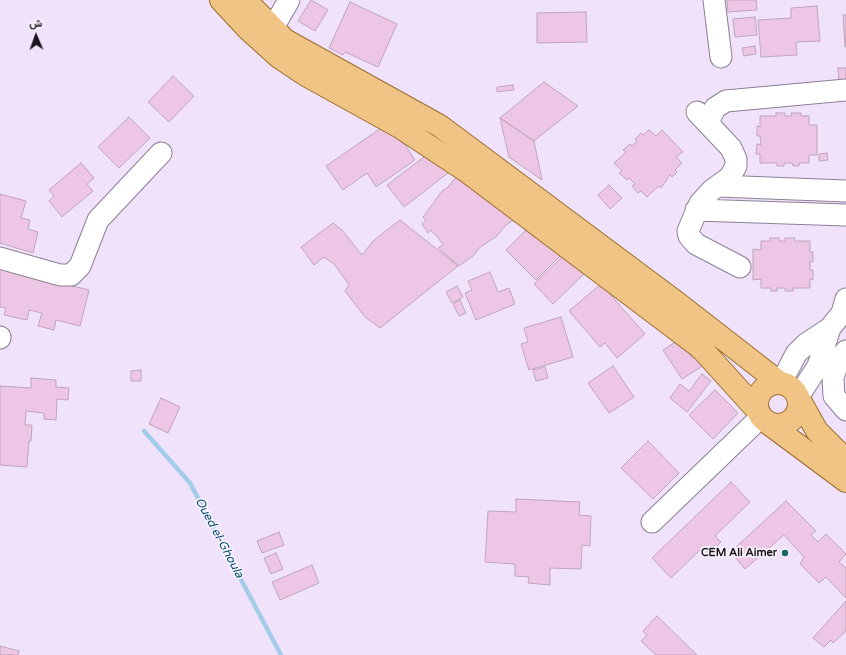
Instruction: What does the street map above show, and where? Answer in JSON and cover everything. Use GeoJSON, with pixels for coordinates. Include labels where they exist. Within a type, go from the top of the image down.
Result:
{"type":"FeatureCollection","features":[{"type":"Feature","properties":{"kind":"main road"},"geometry":{"type":"LineString","coordinates":[[221,0],[248,29],[279,57],[306,76],[400,127],[465,170],[701,348],[762,417],[846,481]]}},
{"type":"Feature","properties":{"kind":"main road"},"geometry":{"type":"LineString","coordinates":[[245,0],[291,44],[440,126],[670,298],[780,383],[791,388],[798,397],[817,431],[846,460]]}},
{"type":"Feature","properties":{"kind":"main road"},"geometry":{"type":"LineString","coordinates":[[780,383],[766,386],[761,391],[756,404],[762,417],[783,425],[795,418],[800,404],[798,397]]}},
{"type":"Feature","properties":{"kind":"street"},"geometry":{"type":"LineString","coordinates":[[273,28],[289,0]]}},
{"type":"Feature","properties":{"kind":"street"},"geometry":{"type":"LineString","coordinates":[[714,0],[721,57]]}},
{"type":"Feature","properties":{"kind":"street"},"geometry":{"type":"LineString","coordinates":[[740,267],[692,241],[688,231],[696,210],[705,196],[730,178],[736,166],[736,159],[731,148],[703,118],[726,101],[846,90]]}},
{"type":"Feature","properties":{"kind":"street"},"geometry":{"type":"LineString","coordinates":[[0,258],[60,275],[71,275],[80,266],[98,220],[105,210],[161,153]]}},
{"type":"Feature","properties":{"kind":"street"},"geometry":{"type":"LineString","coordinates":[[718,186],[846,191]]}},
{"type":"Feature","properties":{"kind":"street"},"geometry":{"type":"LineString","coordinates":[[696,210],[846,214]]}},
{"type":"Feature","properties":{"kind":"street"},"geometry":{"type":"LineString","coordinates":[[780,383],[796,354],[806,344],[830,328],[842,313],[846,300]]}},
{"type":"Feature","properties":{"kind":"street"},"geometry":{"type":"LineString","coordinates":[[798,397],[818,366],[830,328]]}},
{"type":"Feature","properties":{"kind":"street"},"geometry":{"type":"LineString","coordinates":[[846,351],[839,359],[833,378],[834,396],[846,410]]}},
{"type":"Feature","properties":{"kind":"street"},"geometry":{"type":"LineString","coordinates":[[652,522],[762,417]]}},
{"type":"Feature","properties":{"kind":"building"},"geometry":{"type":"Polygon","coordinates":[[[311,0],[328,10],[315,31],[298,21],[311,0]]]}},
{"type":"Feature","properties":{"kind":"building"},"geometry":{"type":"Polygon","coordinates":[[[727,0],[756,0],[757,10],[728,12],[727,0]]]}},
{"type":"Feature","properties":{"kind":"building"},"geometry":{"type":"Polygon","coordinates":[[[350,2],[397,24],[378,67],[345,52],[343,55],[329,48],[350,2]]]}},
{"type":"Feature","properties":{"kind":"building"},"geometry":{"type":"Polygon","coordinates":[[[817,6],[820,41],[796,42],[797,55],[761,57],[758,20],[791,18],[791,8],[817,6]]]}},
{"type":"Feature","properties":{"kind":"building"},"geometry":{"type":"Polygon","coordinates":[[[586,12],[587,42],[537,43],[537,13],[586,12]]]}},
{"type":"Feature","properties":{"kind":"building"},"geometry":{"type":"Polygon","coordinates":[[[843,15],[846,15],[846,47],[845,47],[843,15]]]}},
{"type":"Feature","properties":{"kind":"building"},"geometry":{"type":"Polygon","coordinates":[[[755,17],[757,35],[735,37],[733,19],[755,17]]]}},
{"type":"Feature","properties":{"kind":"building"},"geometry":{"type":"Polygon","coordinates":[[[755,46],[756,54],[744,56],[742,48],[755,46]]]}},
{"type":"Feature","properties":{"kind":"building"},"geometry":{"type":"Polygon","coordinates":[[[838,68],[846,68],[846,82],[839,82],[838,68]]]}},
{"type":"Feature","properties":{"kind":"building"},"geometry":{"type":"Polygon","coordinates":[[[173,76],[194,96],[169,122],[148,102],[173,76]]]}},
{"type":"Feature","properties":{"kind":"building"},"geometry":{"type":"Polygon","coordinates":[[[544,82],[578,106],[534,141],[500,118],[544,82]]]}},
{"type":"Feature","properties":{"kind":"building"},"geometry":{"type":"Polygon","coordinates":[[[513,85],[514,90],[497,92],[497,87],[513,85]]]}},
{"type":"Feature","properties":{"kind":"building"},"geometry":{"type":"Polygon","coordinates":[[[776,113],[785,113],[785,116],[792,116],[791,113],[801,113],[801,116],[809,116],[809,125],[817,125],[817,155],[809,155],[809,163],[799,163],[799,166],[793,166],[792,163],[784,163],[784,166],[777,166],[777,163],[760,163],[760,154],[756,154],[757,144],[761,145],[760,136],[757,136],[757,126],[760,127],[760,116],[776,116],[776,113]]]}},
{"type":"Feature","properties":{"kind":"building"},"geometry":{"type":"Polygon","coordinates":[[[129,117],[150,138],[119,168],[98,147],[129,117]]]}},
{"type":"Feature","properties":{"kind":"building"},"geometry":{"type":"Polygon","coordinates":[[[500,118],[534,141],[542,180],[509,157],[500,118]]]}},
{"type":"Feature","properties":{"kind":"building"},"geometry":{"type":"Polygon","coordinates":[[[390,122],[415,160],[376,187],[367,173],[343,190],[326,166],[390,122]]]}},
{"type":"Feature","properties":{"kind":"building"},"geometry":{"type":"Polygon","coordinates":[[[649,130],[656,136],[662,130],[683,152],[676,157],[682,163],[675,170],[677,172],[672,177],[670,175],[661,188],[659,186],[647,197],[641,191],[638,193],[632,186],[635,184],[629,178],[627,180],[619,173],[622,171],[614,163],[626,152],[623,150],[630,144],[632,146],[637,142],[635,139],[641,133],[643,135],[649,130]]]}},
{"type":"Feature","properties":{"kind":"building"},"geometry":{"type":"Polygon","coordinates":[[[432,151],[448,173],[404,207],[387,185],[432,151]]]}},
{"type":"Feature","properties":{"kind":"building"},"geometry":{"type":"Polygon","coordinates":[[[827,153],[828,160],[819,161],[819,154],[827,153]]]}},
{"type":"Feature","properties":{"kind":"building"},"geometry":{"type":"Polygon","coordinates":[[[81,163],[94,178],[87,184],[93,191],[62,217],[49,201],[54,196],[49,190],[81,163]]]}},
{"type":"Feature","properties":{"kind":"building"},"geometry":{"type":"Polygon","coordinates":[[[457,176],[515,219],[506,225],[497,236],[479,248],[473,256],[459,266],[438,248],[443,245],[437,236],[430,230],[428,233],[422,224],[426,221],[423,217],[442,191],[448,187],[457,176]]]}},
{"type":"Feature","properties":{"kind":"building"},"geometry":{"type":"Polygon","coordinates":[[[609,185],[622,198],[610,209],[598,195],[609,185]]]}},
{"type":"Feature","properties":{"kind":"building"},"geometry":{"type":"Polygon","coordinates":[[[0,194],[26,201],[21,218],[30,220],[28,229],[38,232],[33,253],[0,243],[0,194]]]}},
{"type":"Feature","properties":{"kind":"building"},"geometry":{"type":"Polygon","coordinates":[[[400,220],[458,266],[380,328],[365,317],[345,291],[349,285],[334,264],[324,257],[314,265],[301,247],[333,223],[342,230],[362,255],[373,241],[400,220]]]}},
{"type":"Feature","properties":{"kind":"building"},"geometry":{"type":"Polygon","coordinates":[[[531,225],[561,255],[536,280],[506,250],[531,225]]]}},
{"type":"Feature","properties":{"kind":"building"},"geometry":{"type":"Polygon","coordinates":[[[770,238],[779,238],[779,241],[785,241],[785,238],[795,238],[794,241],[810,241],[810,252],[813,252],[813,262],[810,261],[810,270],[813,270],[813,280],[810,279],[810,288],[793,288],[793,291],[785,291],[785,288],[777,288],[777,291],[771,291],[771,288],[761,288],[761,279],[753,280],[753,249],[761,250],[761,241],[770,241],[770,238]]]}},
{"type":"Feature","properties":{"kind":"building"},"geometry":{"type":"Polygon","coordinates":[[[565,254],[584,274],[553,304],[534,284],[565,254]]]}},
{"type":"Feature","properties":{"kind":"building"},"geometry":{"type":"Polygon","coordinates":[[[0,262],[43,279],[89,290],[80,326],[56,320],[54,330],[38,326],[42,313],[29,310],[27,320],[4,315],[6,308],[0,307],[0,262]]]}},
{"type":"Feature","properties":{"kind":"building"},"geometry":{"type":"Polygon","coordinates":[[[490,272],[498,292],[509,288],[515,304],[476,320],[465,293],[472,290],[468,281],[490,272]]]}},
{"type":"Feature","properties":{"kind":"building"},"geometry":{"type":"Polygon","coordinates":[[[601,284],[645,334],[617,358],[605,343],[600,347],[569,311],[601,284]]]}},
{"type":"Feature","properties":{"kind":"building"},"geometry":{"type":"Polygon","coordinates":[[[457,286],[463,297],[452,303],[446,292],[457,286]]]}},
{"type":"Feature","properties":{"kind":"building"},"geometry":{"type":"Polygon","coordinates":[[[460,300],[466,313],[459,316],[453,304],[460,300]]]}},
{"type":"Feature","properties":{"kind":"building"},"geometry":{"type":"Polygon","coordinates":[[[561,317],[573,357],[529,370],[521,344],[528,342],[524,328],[561,317]]]}},
{"type":"Feature","properties":{"kind":"building"},"geometry":{"type":"Polygon","coordinates":[[[680,339],[692,358],[698,355],[704,365],[682,379],[663,350],[680,339]]]}},
{"type":"Feature","properties":{"kind":"building"},"geometry":{"type":"Polygon","coordinates":[[[613,366],[634,397],[609,413],[588,383],[613,366]]]}},
{"type":"Feature","properties":{"kind":"building"},"geometry":{"type":"Polygon","coordinates":[[[545,367],[548,378],[536,381],[533,370],[545,367]]]}},
{"type":"Feature","properties":{"kind":"building"},"geometry":{"type":"Polygon","coordinates":[[[141,370],[141,381],[131,381],[131,371],[141,370]]]}},
{"type":"Feature","properties":{"kind":"building"},"geometry":{"type":"Polygon","coordinates":[[[702,374],[711,381],[687,412],[670,398],[680,384],[689,391],[702,374]]]}},
{"type":"Feature","properties":{"kind":"building"},"geometry":{"type":"Polygon","coordinates":[[[31,378],[56,380],[56,387],[69,388],[68,400],[57,399],[56,420],[44,419],[44,413],[26,411],[25,425],[32,425],[27,467],[0,465],[0,386],[31,388],[31,378]]]}},
{"type":"Feature","properties":{"kind":"building"},"geometry":{"type":"Polygon","coordinates":[[[715,390],[738,413],[713,439],[689,415],[715,390]]]}},
{"type":"Feature","properties":{"kind":"building"},"geometry":{"type":"Polygon","coordinates":[[[161,398],[180,407],[168,433],[149,424],[161,398]]]}},
{"type":"Feature","properties":{"kind":"building"},"geometry":{"type":"Polygon","coordinates":[[[648,441],[679,473],[653,499],[621,468],[648,441]]]}},
{"type":"Feature","properties":{"kind":"building"},"geometry":{"type":"Polygon","coordinates":[[[731,482],[750,502],[715,536],[721,542],[709,554],[703,547],[671,578],[652,558],[731,482]]]}},
{"type":"Feature","properties":{"kind":"building"},"geometry":{"type":"Polygon","coordinates":[[[516,499],[580,502],[579,515],[591,516],[590,546],[582,545],[581,569],[550,568],[550,585],[528,583],[529,577],[515,576],[515,564],[485,562],[488,511],[516,512],[516,499]]]}},
{"type":"Feature","properties":{"kind":"building"},"geometry":{"type":"Polygon","coordinates":[[[786,501],[816,531],[811,535],[818,542],[826,534],[846,554],[839,562],[846,568],[846,598],[826,577],[819,583],[800,564],[804,557],[784,535],[745,569],[735,557],[739,553],[736,547],[786,501]]]}},
{"type":"Feature","properties":{"kind":"building"},"geometry":{"type":"Polygon","coordinates":[[[279,532],[284,545],[262,553],[257,541],[279,532]]]}},
{"type":"Feature","properties":{"kind":"building"},"geometry":{"type":"Polygon","coordinates":[[[276,553],[283,569],[271,574],[264,558],[276,553]]]}},
{"type":"Feature","properties":{"kind":"building"},"geometry":{"type":"Polygon","coordinates":[[[312,565],[319,583],[280,600],[272,582],[312,565]]]}},
{"type":"Feature","properties":{"kind":"building"},"geometry":{"type":"Polygon","coordinates":[[[846,601],[846,631],[833,643],[831,640],[824,647],[813,638],[846,601]]]}},
{"type":"Feature","properties":{"kind":"building"},"geometry":{"type":"Polygon","coordinates":[[[657,616],[697,655],[656,655],[641,641],[647,635],[643,631],[657,616]]]}},
{"type":"Feature","properties":{"kind":"building"},"geometry":{"type":"Polygon","coordinates":[[[0,646],[19,651],[18,655],[0,655],[0,646]]]}},
{"type":"Feature","properties":{"kind":"waterway","name":"Oued el-Ghoula"},"geometry":{"type":"LineString","coordinates":[[144,431],[190,483],[281,655]]}},
{"type":"Feature","properties":{"kind":"place","name":"CEM Ali Aimer"},"geometry":{"type":"Point","coordinates":[785,553]}}]}
